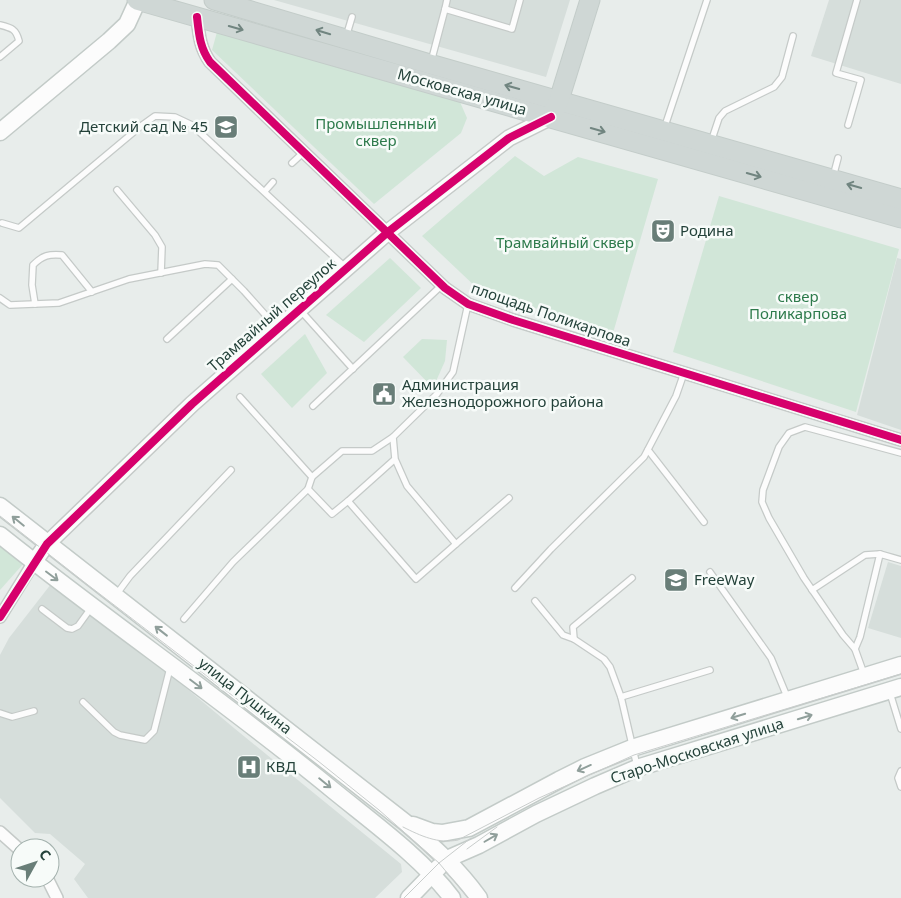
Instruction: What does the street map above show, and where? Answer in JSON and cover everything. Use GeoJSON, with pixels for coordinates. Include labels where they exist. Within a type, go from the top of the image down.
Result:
{"type":"FeatureCollection","features":[{"type":"Feature","properties":{"kind":"main road","name":"Московская улица"},"geometry":{"type":"LineString","coordinates":[[138,0],[197,17],[555,109],[664,131],[901,199]]}},
{"type":"Feature","properties":{"kind":"main road"},"geometry":{"type":"LineString","coordinates":[[0,132],[127,24],[138,0]]}},
{"type":"Feature","properties":{"kind":"main road","name":"Московская улица"},"geometry":{"type":"LineString","coordinates":[[214,0],[430,64],[555,109],[901,218]]}},
{"type":"Feature","properties":{"kind":"main road"},"geometry":{"type":"LineString","coordinates":[[555,109],[590,0]]}},
{"type":"Feature","properties":{"kind":"main road","name":"улица Пушкина"},"geometry":{"type":"LineString","coordinates":[[0,506],[406,823],[447,859],[479,898]]}},
{"type":"Feature","properties":{"kind":"main road","name":"улица Пушкина"},"geometry":{"type":"LineString","coordinates":[[0,535],[303,765],[392,838],[432,874],[452,898]]}},
{"type":"Feature","properties":{"kind":"main road"},"geometry":{"type":"LineString","coordinates":[[406,823],[432,832],[442,833],[469,828],[559,780],[632,748],[901,665]]}},
{"type":"Feature","properties":{"kind":"main road","name":"Старо-Московская улица"},"geometry":{"type":"LineString","coordinates":[[447,859],[479,846],[536,814],[637,768],[895,689]]}},
{"type":"Feature","properties":{"kind":"main road"},"geometry":{"type":"LineString","coordinates":[[409,898],[447,859],[469,828]]}},
{"type":"Feature","properties":{"kind":"street","name":"площадь Поликарпова"},"geometry":{"type":"LineString","coordinates":[[197,17],[199,41],[203,52],[210,62],[442,285],[468,304],[901,440]]}},
{"type":"Feature","properties":{"kind":"street","name":"Трамвайный переулок"},"geometry":{"type":"LineString","coordinates":[[34,562],[47,544],[192,404],[346,268],[388,232],[509,138],[555,109]]}},
{"type":"Feature","properties":{"kind":"street"},"geometry":{"type":"LineString","coordinates":[[0,617],[34,562]]}},
{"type":"Feature","properties":{"kind":"street"},"geometry":{"type":"LineString","coordinates":[[0,832],[10,841]]}},
{"type":"Feature","properties":{"kind":"lane"},"geometry":{"type":"LineString","coordinates":[[430,64],[437,44],[447,0]]}},
{"type":"Feature","properties":{"kind":"lane"},"geometry":{"type":"LineString","coordinates":[[445,9],[512,29],[520,0]]}},
{"type":"Feature","properties":{"kind":"lane"},"geometry":{"type":"LineString","coordinates":[[664,131],[707,0]]}},
{"type":"Feature","properties":{"kind":"lane"},"geometry":{"type":"LineString","coordinates":[[848,125],[861,80],[836,73],[857,0]]}},
{"type":"Feature","properties":{"kind":"lane"},"geometry":{"type":"LineString","coordinates":[[346,39],[352,18]]}},
{"type":"Feature","properties":{"kind":"lane"},"geometry":{"type":"LineString","coordinates":[[0,25],[11,28],[17,33],[19,41],[0,57]]}},
{"type":"Feature","properties":{"kind":"lane"},"geometry":{"type":"LineString","coordinates":[[710,144],[719,118],[725,112],[774,87],[782,77],[793,36]]}},
{"type":"Feature","properties":{"kind":"lane"},"geometry":{"type":"LineString","coordinates":[[1,223],[19,228],[155,116],[175,117],[192,125],[346,268]]}},
{"type":"Feature","properties":{"kind":"lane"},"geometry":{"type":"LineString","coordinates":[[292,163],[304,152]]}},
{"type":"Feature","properties":{"kind":"lane"},"geometry":{"type":"LineString","coordinates":[[832,180],[838,158]]}},
{"type":"Feature","properties":{"kind":"lane"},"geometry":{"type":"LineString","coordinates":[[265,191],[273,182]]}},
{"type":"Feature","properties":{"kind":"lane"},"geometry":{"type":"LineString","coordinates":[[117,190],[156,236],[162,248],[161,272]]}},
{"type":"Feature","properties":{"kind":"lane"},"geometry":{"type":"LineString","coordinates":[[34,304],[32,285],[33,264],[41,257],[49,254],[62,255],[92,292]]}},
{"type":"Feature","properties":{"kind":"lane"},"geometry":{"type":"LineString","coordinates":[[0,298],[10,305],[60,303],[128,279],[205,264],[218,265],[277,328]]}},
{"type":"Feature","properties":{"kind":"lane"},"geometry":{"type":"LineString","coordinates":[[167,339],[232,279]]}},
{"type":"Feature","properties":{"kind":"lane"},"geometry":{"type":"LineString","coordinates":[[313,406],[442,285]]}},
{"type":"Feature","properties":{"kind":"lane"},"geometry":{"type":"LineString","coordinates":[[184,619],[233,562],[308,489],[312,477],[342,451],[372,451],[393,437],[437,394],[454,372],[468,304]]}},
{"type":"Feature","properties":{"kind":"lane"},"geometry":{"type":"LineString","coordinates":[[300,310],[353,369]]}},
{"type":"Feature","properties":{"kind":"lane"},"geometry":{"type":"LineString","coordinates":[[515,588],[551,549],[644,458],[676,396],[684,373]]}},
{"type":"Feature","properties":{"kind":"lane"},"geometry":{"type":"LineString","coordinates":[[240,397],[312,477]]}},
{"type":"Feature","properties":{"kind":"lane"},"geometry":{"type":"LineString","coordinates":[[865,676],[855,649],[843,636],[812,590],[769,518],[762,502],[763,490],[779,447],[789,433],[805,427],[901,453]]}},
{"type":"Feature","properties":{"kind":"lane"},"geometry":{"type":"LineString","coordinates":[[393,437],[395,460],[407,486],[456,544]]}},
{"type":"Feature","properties":{"kind":"lane"},"geometry":{"type":"LineString","coordinates":[[648,450],[704,522]]}},
{"type":"Feature","properties":{"kind":"lane"},"geometry":{"type":"LineString","coordinates":[[308,489],[332,514],[395,460]]}},
{"type":"Feature","properties":{"kind":"lane"},"geometry":{"type":"LineString","coordinates":[[115,596],[130,576],[231,470]]}},
{"type":"Feature","properties":{"kind":"lane"},"geometry":{"type":"LineString","coordinates":[[348,501],[416,579],[509,498]]}},
{"type":"Feature","properties":{"kind":"lane"},"geometry":{"type":"LineString","coordinates":[[812,590],[865,555],[880,554],[901,560]]}},
{"type":"Feature","properties":{"kind":"lane"},"geometry":{"type":"LineString","coordinates":[[855,649],[860,637],[880,554]]}},
{"type":"Feature","properties":{"kind":"lane"},"geometry":{"type":"LineString","coordinates":[[710,572],[770,658],[788,700]]}},
{"type":"Feature","properties":{"kind":"lane"},"geometry":{"type":"LineString","coordinates":[[574,639],[573,627],[632,578]]}},
{"type":"Feature","properties":{"kind":"lane"},"geometry":{"type":"LineString","coordinates":[[535,601],[563,635],[574,639],[604,659],[610,667],[621,697],[637,768]]}},
{"type":"Feature","properties":{"kind":"lane"},"geometry":{"type":"LineString","coordinates":[[42,609],[67,628],[72,629],[78,626],[92,606]]}},
{"type":"Feature","properties":{"kind":"lane"},"geometry":{"type":"LineString","coordinates":[[83,702],[116,734],[145,740],[154,731],[171,666]]}},
{"type":"Feature","properties":{"kind":"lane"},"geometry":{"type":"LineString","coordinates":[[621,697],[710,670]]}},
{"type":"Feature","properties":{"kind":"lane"},"geometry":{"type":"LineString","coordinates":[[895,689],[901,729]]}},
{"type":"Feature","properties":{"kind":"lane"},"geometry":{"type":"LineString","coordinates":[[0,713],[12,717],[34,711]]}},
{"type":"Feature","properties":{"kind":"lane"},"geometry":{"type":"LineString","coordinates":[[901,770],[898,778],[901,787]]}},
{"type":"Feature","properties":{"kind":"shaded area"},"geometry":{"type":"Polygon","coordinates":[[[274,0],[570,0],[546,77],[274,0]]]}},
{"type":"Feature","properties":{"kind":"shaded area"},"geometry":{"type":"Polygon","coordinates":[[[829,0],[901,0],[901,84],[811,56],[829,0]]]}},
{"type":"Feature","properties":{"kind":"shaded area"},"geometry":{"type":"Polygon","coordinates":[[[897,258],[901,259],[901,430],[857,415],[897,258]]]}},
{"type":"Feature","properties":{"kind":"shaded area"},"geometry":{"type":"Polygon","coordinates":[[[888,562],[901,566],[901,638],[868,628],[888,562]]]}},
{"type":"Feature","properties":{"kind":"shaded area"},"geometry":{"type":"Polygon","coordinates":[[[51,584],[173,677],[401,864],[402,872],[375,898],[88,898],[74,879],[85,864],[60,843],[60,838],[55,838],[50,834],[35,833],[0,798],[0,655],[9,638],[51,584]]]}},
{"type":"Feature","properties":{"kind":"green space","name":"Промышленный сквер"},"geometry":{"type":"Polygon","coordinates":[[[217,32],[460,102],[467,118],[461,133],[374,204],[212,50],[217,32]]]}},
{"type":"Feature","properties":{"kind":"green space","name":"Трамвайный сквер"},"geometry":{"type":"Polygon","coordinates":[[[515,156],[544,176],[578,157],[658,179],[613,333],[479,290],[422,236],[515,156]]]}},
{"type":"Feature","properties":{"kind":"green space","name":"сквер Поликарпова"},"geometry":{"type":"Polygon","coordinates":[[[719,196],[899,249],[856,412],[673,352],[719,196]]]}},
{"type":"Feature","properties":{"kind":"green space"},"geometry":{"type":"Polygon","coordinates":[[[390,258],[421,288],[364,342],[326,315],[390,258]]]}},
{"type":"Feature","properties":{"kind":"green space"},"geometry":{"type":"Polygon","coordinates":[[[305,334],[327,373],[292,408],[261,374],[305,334]]]}},
{"type":"Feature","properties":{"kind":"green space"},"geometry":{"type":"Polygon","coordinates":[[[422,339],[447,340],[445,361],[433,388],[403,357],[422,339]]]}},
{"type":"Feature","properties":{"kind":"green space"},"geometry":{"type":"Polygon","coordinates":[[[0,544],[24,563],[0,590],[0,544]]]}},
{"type":"Feature","properties":{"kind":"tram line"},"geometry":{"type":"LineString","coordinates":[[0,516],[379,810],[439,863],[468,898]]}},
{"type":"Feature","properties":{"kind":"tram line"},"geometry":{"type":"LineString","coordinates":[[403,827],[437,840],[458,840],[539,798],[634,755],[901,674]]}},
{"type":"Feature","properties":{"kind":"tram line"},"geometry":{"type":"LineString","coordinates":[[467,849],[497,827]]}},
{"type":"Feature","properties":{"kind":"tram line"},"geometry":{"type":"LineString","coordinates":[[404,898],[439,863],[471,838]]}},
{"type":"Feature","properties":{"kind":"cycle path"},"geometry":{"type":"LineString","coordinates":[[197,17],[202,46],[210,62],[445,288],[468,304],[513,320],[901,440]]}},
{"type":"Feature","properties":{"kind":"cycle path"},"geometry":{"type":"LineString","coordinates":[[0,617],[47,544],[192,404],[388,232],[509,138],[551,117]]}},
{"type":"Feature","properties":{"kind":"place","name":"Детский сад № 45"},"geometry":{"type":"Point","coordinates":[226,127]}},
{"type":"Feature","properties":{"kind":"place","name":"Родина"},"geometry":{"type":"Point","coordinates":[663,231]}},
{"type":"Feature","properties":{"kind":"place","name":"Администрация Железнодорожного района"},"geometry":{"type":"Point","coordinates":[384,394]}},
{"type":"Feature","properties":{"kind":"place","name":"FreeWay"},"geometry":{"type":"Point","coordinates":[676,580]}},
{"type":"Feature","properties":{"kind":"place","name":"КВД"},"geometry":{"type":"Point","coordinates":[249,767]}}]}
